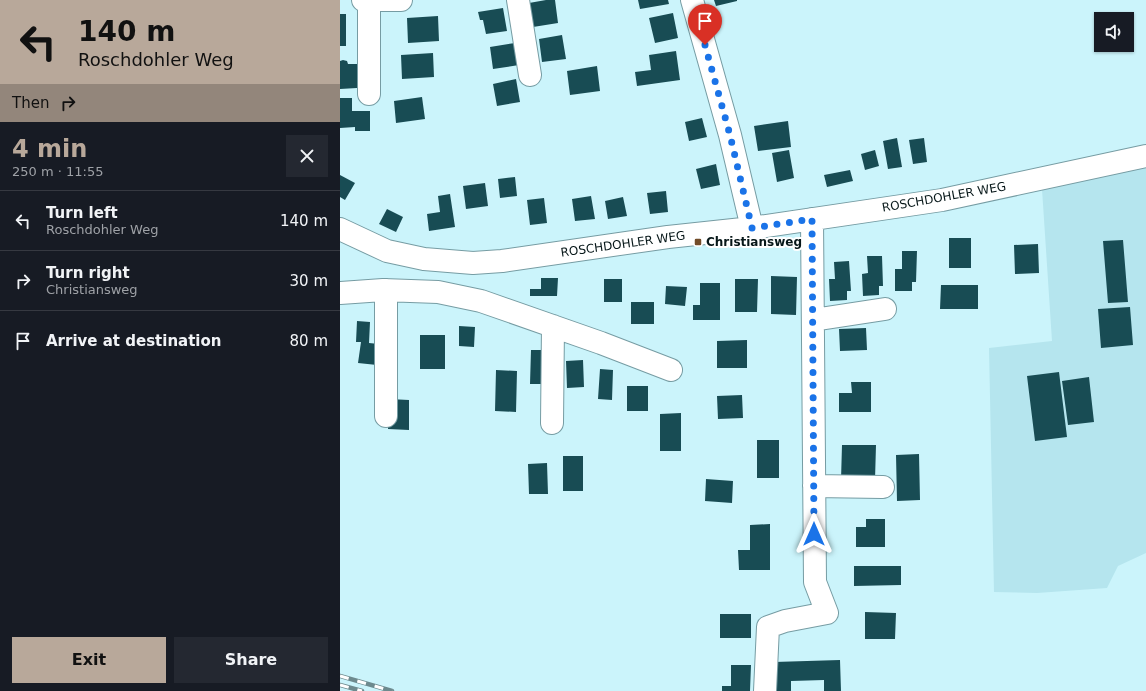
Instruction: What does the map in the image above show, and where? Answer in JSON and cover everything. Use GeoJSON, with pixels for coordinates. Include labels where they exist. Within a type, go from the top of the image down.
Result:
{"type":"FeatureCollection","features":[{"type":"Feature","properties":{"kind":"street"},"geometry":{"type":"LineString","coordinates":[[369,94],[366,0],[401,0]]}},
{"type":"Feature","properties":{"kind":"street"},"geometry":{"type":"LineString","coordinates":[[518,0],[530,75]]}},
{"type":"Feature","properties":{"kind":"street"},"geometry":{"type":"LineString","coordinates":[[692,0],[730,135],[752,228]]}},
{"type":"Feature","properties":{"kind":"street","name":"ROSCHDOHLER WEG"},"geometry":{"type":"LineString","coordinates":[[340,230],[387,251],[424,259],[473,263],[502,261],[668,237],[752,228],[942,200],[1146,156]]}},
{"type":"Feature","properties":{"kind":"street"},"geometry":{"type":"LineString","coordinates":[[765,691],[768,627],[785,621],[827,613],[815,582],[812,219]]}},
{"type":"Feature","properties":{"kind":"street"},"geometry":{"type":"LineString","coordinates":[[340,293],[386,290],[438,292],[481,301],[601,343],[671,370]]}},
{"type":"Feature","properties":{"kind":"street"},"geometry":{"type":"LineString","coordinates":[[386,290],[386,416]]}},
{"type":"Feature","properties":{"kind":"street"},"geometry":{"type":"LineString","coordinates":[[812,320],[885,309]]}},
{"type":"Feature","properties":{"kind":"street"},"geometry":{"type":"LineString","coordinates":[[552,423],[553,326]]}},
{"type":"Feature","properties":{"kind":"street"},"geometry":{"type":"LineString","coordinates":[[814,486],[883,487]]}},
{"type":"Feature","properties":{"kind":"shaded area"},"geometry":{"type":"Polygon","coordinates":[[[1146,167],[1146,553],[1118,566],[1107,588],[1037,593],[994,592],[989,348],[1052,341],[1042,189],[1146,167]]]}},
{"type":"Feature","properties":{"kind":"building"},"geometry":{"type":"Polygon","coordinates":[[[555,0],[558,23],[533,27],[529,3],[555,0]]]}},
{"type":"Feature","properties":{"kind":"building"},"geometry":{"type":"Polygon","coordinates":[[[638,0],[668,0],[669,4],[640,9],[638,0]]]}},
{"type":"Feature","properties":{"kind":"building"},"geometry":{"type":"Polygon","coordinates":[[[714,0],[737,0],[737,1],[716,6],[714,0]]]}},
{"type":"Feature","properties":{"kind":"building"},"geometry":{"type":"Polygon","coordinates":[[[503,8],[507,31],[486,34],[483,20],[480,20],[478,12],[503,8]]]}},
{"type":"Feature","properties":{"kind":"building"},"geometry":{"type":"Polygon","coordinates":[[[673,13],[678,38],[655,43],[649,18],[673,13]]]}},
{"type":"Feature","properties":{"kind":"building"},"geometry":{"type":"Polygon","coordinates":[[[340,14],[346,14],[346,46],[340,46],[340,14]]]}},
{"type":"Feature","properties":{"kind":"building"},"geometry":{"type":"Polygon","coordinates":[[[438,16],[439,41],[408,43],[407,18],[438,16]]]}},
{"type":"Feature","properties":{"kind":"building"},"geometry":{"type":"Polygon","coordinates":[[[562,35],[566,59],[542,62],[539,39],[562,35]]]}},
{"type":"Feature","properties":{"kind":"building"},"geometry":{"type":"Polygon","coordinates":[[[515,43],[519,65],[493,69],[490,47],[515,43]]]}},
{"type":"Feature","properties":{"kind":"building"},"geometry":{"type":"Polygon","coordinates":[[[676,51],[680,80],[637,86],[635,72],[651,70],[649,55],[676,51]]]}},
{"type":"Feature","properties":{"kind":"building"},"geometry":{"type":"Polygon","coordinates":[[[433,53],[434,77],[402,79],[401,55],[433,53]]]}},
{"type":"Feature","properties":{"kind":"building"},"geometry":{"type":"Polygon","coordinates":[[[340,61],[347,61],[348,64],[357,64],[357,88],[340,89],[340,61]]]}},
{"type":"Feature","properties":{"kind":"building"},"geometry":{"type":"Polygon","coordinates":[[[597,66],[600,91],[570,95],[567,71],[597,66]]]}},
{"type":"Feature","properties":{"kind":"building"},"geometry":{"type":"Polygon","coordinates":[[[516,79],[520,102],[497,106],[493,84],[516,79]]]}},
{"type":"Feature","properties":{"kind":"building"},"geometry":{"type":"Polygon","coordinates":[[[422,97],[425,119],[396,123],[394,101],[422,97]]]}},
{"type":"Feature","properties":{"kind":"building"},"geometry":{"type":"Polygon","coordinates":[[[340,98],[352,98],[352,111],[370,111],[370,131],[355,131],[355,127],[340,128],[340,98]]]}},
{"type":"Feature","properties":{"kind":"building"},"geometry":{"type":"Polygon","coordinates":[[[702,118],[707,137],[689,141],[685,122],[702,118]]]}},
{"type":"Feature","properties":{"kind":"building"},"geometry":{"type":"Polygon","coordinates":[[[788,121],[791,147],[758,151],[754,126],[788,121]]]}},
{"type":"Feature","properties":{"kind":"building"},"geometry":{"type":"Polygon","coordinates":[[[897,138],[902,167],[888,169],[883,141],[897,138]]]}},
{"type":"Feature","properties":{"kind":"building"},"geometry":{"type":"Polygon","coordinates":[[[924,138],[927,162],[913,164],[909,140],[924,138]]]}},
{"type":"Feature","properties":{"kind":"building"},"geometry":{"type":"Polygon","coordinates":[[[789,150],[794,178],[777,182],[772,153],[789,150]]]}},
{"type":"Feature","properties":{"kind":"building"},"geometry":{"type":"Polygon","coordinates":[[[875,150],[879,166],[865,170],[861,154],[875,150]]]}},
{"type":"Feature","properties":{"kind":"building"},"geometry":{"type":"Polygon","coordinates":[[[716,164],[720,185],[701,189],[696,169],[716,164]]]}},
{"type":"Feature","properties":{"kind":"building"},"geometry":{"type":"Polygon","coordinates":[[[850,170],[853,181],[827,187],[824,175],[850,170]]]}},
{"type":"Feature","properties":{"kind":"building"},"geometry":{"type":"Polygon","coordinates":[[[340,175],[355,183],[345,200],[340,197],[340,175]]]}},
{"type":"Feature","properties":{"kind":"building"},"geometry":{"type":"Polygon","coordinates":[[[515,177],[517,196],[500,198],[498,179],[515,177]]]}},
{"type":"Feature","properties":{"kind":"building"},"geometry":{"type":"Polygon","coordinates":[[[485,183],[488,206],[466,209],[463,186],[485,183]]]}},
{"type":"Feature","properties":{"kind":"building"},"geometry":{"type":"Polygon","coordinates":[[[666,191],[668,212],[650,214],[647,193],[666,191]]]}},
{"type":"Feature","properties":{"kind":"building"},"geometry":{"type":"Polygon","coordinates":[[[450,194],[455,227],[429,231],[427,214],[440,212],[438,196],[450,194]]]}},
{"type":"Feature","properties":{"kind":"building"},"geometry":{"type":"Polygon","coordinates":[[[591,196],[595,219],[575,221],[572,199],[591,196]]]}},
{"type":"Feature","properties":{"kind":"building"},"geometry":{"type":"Polygon","coordinates":[[[623,197],[627,216],[608,219],[605,201],[623,197]]]}},
{"type":"Feature","properties":{"kind":"building"},"geometry":{"type":"Polygon","coordinates":[[[544,198],[547,223],[530,225],[527,200],[544,198]]]}},
{"type":"Feature","properties":{"kind":"building"},"geometry":{"type":"Polygon","coordinates":[[[387,209],[403,217],[396,232],[379,224],[387,209]]]}},
{"type":"Feature","properties":{"kind":"building"},"geometry":{"type":"Polygon","coordinates":[[[949,238],[971,238],[971,268],[949,268],[949,238]]]}},
{"type":"Feature","properties":{"kind":"building"},"geometry":{"type":"Polygon","coordinates":[[[1123,240],[1128,302],[1108,303],[1103,241],[1123,240]]]}},
{"type":"Feature","properties":{"kind":"building"},"geometry":{"type":"Polygon","coordinates":[[[1038,244],[1039,273],[1015,274],[1014,245],[1038,244]]]}},
{"type":"Feature","properties":{"kind":"building"},"geometry":{"type":"Polygon","coordinates":[[[902,251],[917,251],[916,282],[912,282],[912,291],[895,291],[895,269],[902,269],[902,251]]]}},
{"type":"Feature","properties":{"kind":"building"},"geometry":{"type":"Polygon","coordinates":[[[867,256],[882,256],[883,286],[879,286],[879,295],[863,296],[862,274],[868,273],[867,256]]]}},
{"type":"Feature","properties":{"kind":"building"},"geometry":{"type":"Polygon","coordinates":[[[849,261],[851,291],[847,291],[847,300],[830,301],[829,279],[835,279],[834,262],[849,261]]]}},
{"type":"Feature","properties":{"kind":"building"},"geometry":{"type":"Polygon","coordinates":[[[771,276],[797,277],[796,315],[771,314],[771,276]]]}},
{"type":"Feature","properties":{"kind":"building"},"geometry":{"type":"Polygon","coordinates":[[[541,278],[558,278],[557,296],[530,296],[530,289],[541,289],[541,278]]]}},
{"type":"Feature","properties":{"kind":"building"},"geometry":{"type":"Polygon","coordinates":[[[604,279],[622,279],[622,302],[604,302],[604,279]]]}},
{"type":"Feature","properties":{"kind":"building"},"geometry":{"type":"Polygon","coordinates":[[[735,279],[758,279],[757,312],[735,312],[735,279]]]}},
{"type":"Feature","properties":{"kind":"building"},"geometry":{"type":"Polygon","coordinates":[[[700,283],[720,283],[720,320],[693,320],[693,305],[700,305],[700,283]]]}},
{"type":"Feature","properties":{"kind":"building"},"geometry":{"type":"Polygon","coordinates":[[[941,285],[978,285],[978,309],[940,309],[941,285]]]}},
{"type":"Feature","properties":{"kind":"building"},"geometry":{"type":"Polygon","coordinates":[[[666,286],[687,287],[685,306],[665,304],[666,286]]]}},
{"type":"Feature","properties":{"kind":"building"},"geometry":{"type":"Polygon","coordinates":[[[631,302],[654,302],[654,324],[631,324],[631,302]]]}},
{"type":"Feature","properties":{"kind":"building"},"geometry":{"type":"Polygon","coordinates":[[[1130,307],[1133,345],[1101,348],[1098,309],[1130,307]]]}},
{"type":"Feature","properties":{"kind":"building"},"geometry":{"type":"Polygon","coordinates":[[[357,321],[370,322],[369,343],[379,344],[377,365],[358,363],[361,342],[356,342],[357,321]]]}},
{"type":"Feature","properties":{"kind":"building"},"geometry":{"type":"Polygon","coordinates":[[[459,326],[475,327],[474,347],[459,346],[459,326]]]}},
{"type":"Feature","properties":{"kind":"building"},"geometry":{"type":"Polygon","coordinates":[[[866,328],[867,350],[840,351],[839,329],[866,328]]]}},
{"type":"Feature","properties":{"kind":"building"},"geometry":{"type":"Polygon","coordinates":[[[420,335],[445,335],[445,369],[420,369],[420,335]]]}},
{"type":"Feature","properties":{"kind":"building"},"geometry":{"type":"Polygon","coordinates":[[[747,340],[747,368],[717,368],[717,341],[747,340]]]}},
{"type":"Feature","properties":{"kind":"building"},"geometry":{"type":"Polygon","coordinates":[[[531,350],[548,350],[548,384],[530,384],[531,350]]]}},
{"type":"Feature","properties":{"kind":"building"},"geometry":{"type":"Polygon","coordinates":[[[583,360],[584,387],[567,388],[566,361],[583,360]]]}},
{"type":"Feature","properties":{"kind":"building"},"geometry":{"type":"Polygon","coordinates":[[[600,369],[613,370],[612,400],[598,399],[600,369]]]}},
{"type":"Feature","properties":{"kind":"building"},"geometry":{"type":"Polygon","coordinates":[[[496,370],[517,371],[516,412],[495,411],[496,370]]]}},
{"type":"Feature","properties":{"kind":"building"},"geometry":{"type":"Polygon","coordinates":[[[1059,372],[1067,437],[1035,441],[1027,376],[1059,372]]]}},
{"type":"Feature","properties":{"kind":"building"},"geometry":{"type":"Polygon","coordinates":[[[1089,377],[1094,422],[1068,425],[1062,381],[1089,377]]]}},
{"type":"Feature","properties":{"kind":"building"},"geometry":{"type":"Polygon","coordinates":[[[851,382],[871,382],[871,412],[839,412],[839,393],[852,393],[851,382]]]}},
{"type":"Feature","properties":{"kind":"building"},"geometry":{"type":"Polygon","coordinates":[[[627,386],[648,386],[648,411],[627,411],[627,386]]]}},
{"type":"Feature","properties":{"kind":"building"},"geometry":{"type":"Polygon","coordinates":[[[742,395],[743,418],[718,419],[717,396],[742,395]]]}},
{"type":"Feature","properties":{"kind":"building"},"geometry":{"type":"Polygon","coordinates":[[[389,399],[409,400],[409,430],[388,429],[389,399]]]}},
{"type":"Feature","properties":{"kind":"building"},"geometry":{"type":"Polygon","coordinates":[[[681,413],[681,451],[660,451],[660,414],[681,413]]]}},
{"type":"Feature","properties":{"kind":"building"},"geometry":{"type":"Polygon","coordinates":[[[757,440],[779,440],[779,478],[757,478],[757,440]]]}},
{"type":"Feature","properties":{"kind":"building"},"geometry":{"type":"Polygon","coordinates":[[[842,445],[876,445],[875,480],[841,480],[842,445]]]}},
{"type":"Feature","properties":{"kind":"building"},"geometry":{"type":"Polygon","coordinates":[[[919,454],[920,500],[897,501],[896,455],[919,454]]]}},
{"type":"Feature","properties":{"kind":"building"},"geometry":{"type":"Polygon","coordinates":[[[563,456],[583,456],[583,491],[563,491],[563,456]]]}},
{"type":"Feature","properties":{"kind":"building"},"geometry":{"type":"Polygon","coordinates":[[[547,463],[548,494],[529,494],[528,464],[547,463]]]}},
{"type":"Feature","properties":{"kind":"building"},"geometry":{"type":"Polygon","coordinates":[[[706,479],[733,481],[732,503],[705,501],[706,479]]]}},
{"type":"Feature","properties":{"kind":"building"},"geometry":{"type":"Polygon","coordinates":[[[866,519],[885,519],[885,547],[856,547],[856,527],[866,527],[866,519]]]}},
{"type":"Feature","properties":{"kind":"building"},"geometry":{"type":"Polygon","coordinates":[[[770,524],[770,570],[739,570],[738,550],[750,550],[750,525],[770,524]]]}},
{"type":"Feature","properties":{"kind":"building"},"geometry":{"type":"Polygon","coordinates":[[[854,566],[901,566],[901,585],[854,586],[854,566]]]}},
{"type":"Feature","properties":{"kind":"building"},"geometry":{"type":"Polygon","coordinates":[[[865,612],[896,613],[895,639],[865,639],[865,612]]]}},
{"type":"Feature","properties":{"kind":"building"},"geometry":{"type":"Polygon","coordinates":[[[720,614],[751,614],[751,638],[720,638],[720,614]]]}},
{"type":"Feature","properties":{"kind":"building"},"geometry":{"type":"Polygon","coordinates":[[[840,660],[841,691],[824,691],[824,680],[791,681],[791,691],[775,691],[774,662],[840,660]]]}},
{"type":"Feature","properties":{"kind":"building"},"geometry":{"type":"Polygon","coordinates":[[[731,665],[751,665],[750,691],[722,691],[722,686],[731,686],[731,665]]]}},
{"type":"Feature","properties":{"kind":"railway"},"geometry":{"type":"LineString","coordinates":[[340,676],[392,691]]}},
{"type":"Feature","properties":{"kind":"railway"},"geometry":{"type":"LineString","coordinates":[[340,685],[362,691]]}},
{"type":"Feature","properties":{"kind":"place","name":"Christiansweg"},"geometry":{"type":"Point","coordinates":[698,242]}},
{"type":"Feature","properties":{"kind":"route"},"geometry":{"type":"LineString","coordinates":[[705,45],[730,135],[752,228],[812,219],[814,534]]}}]}
